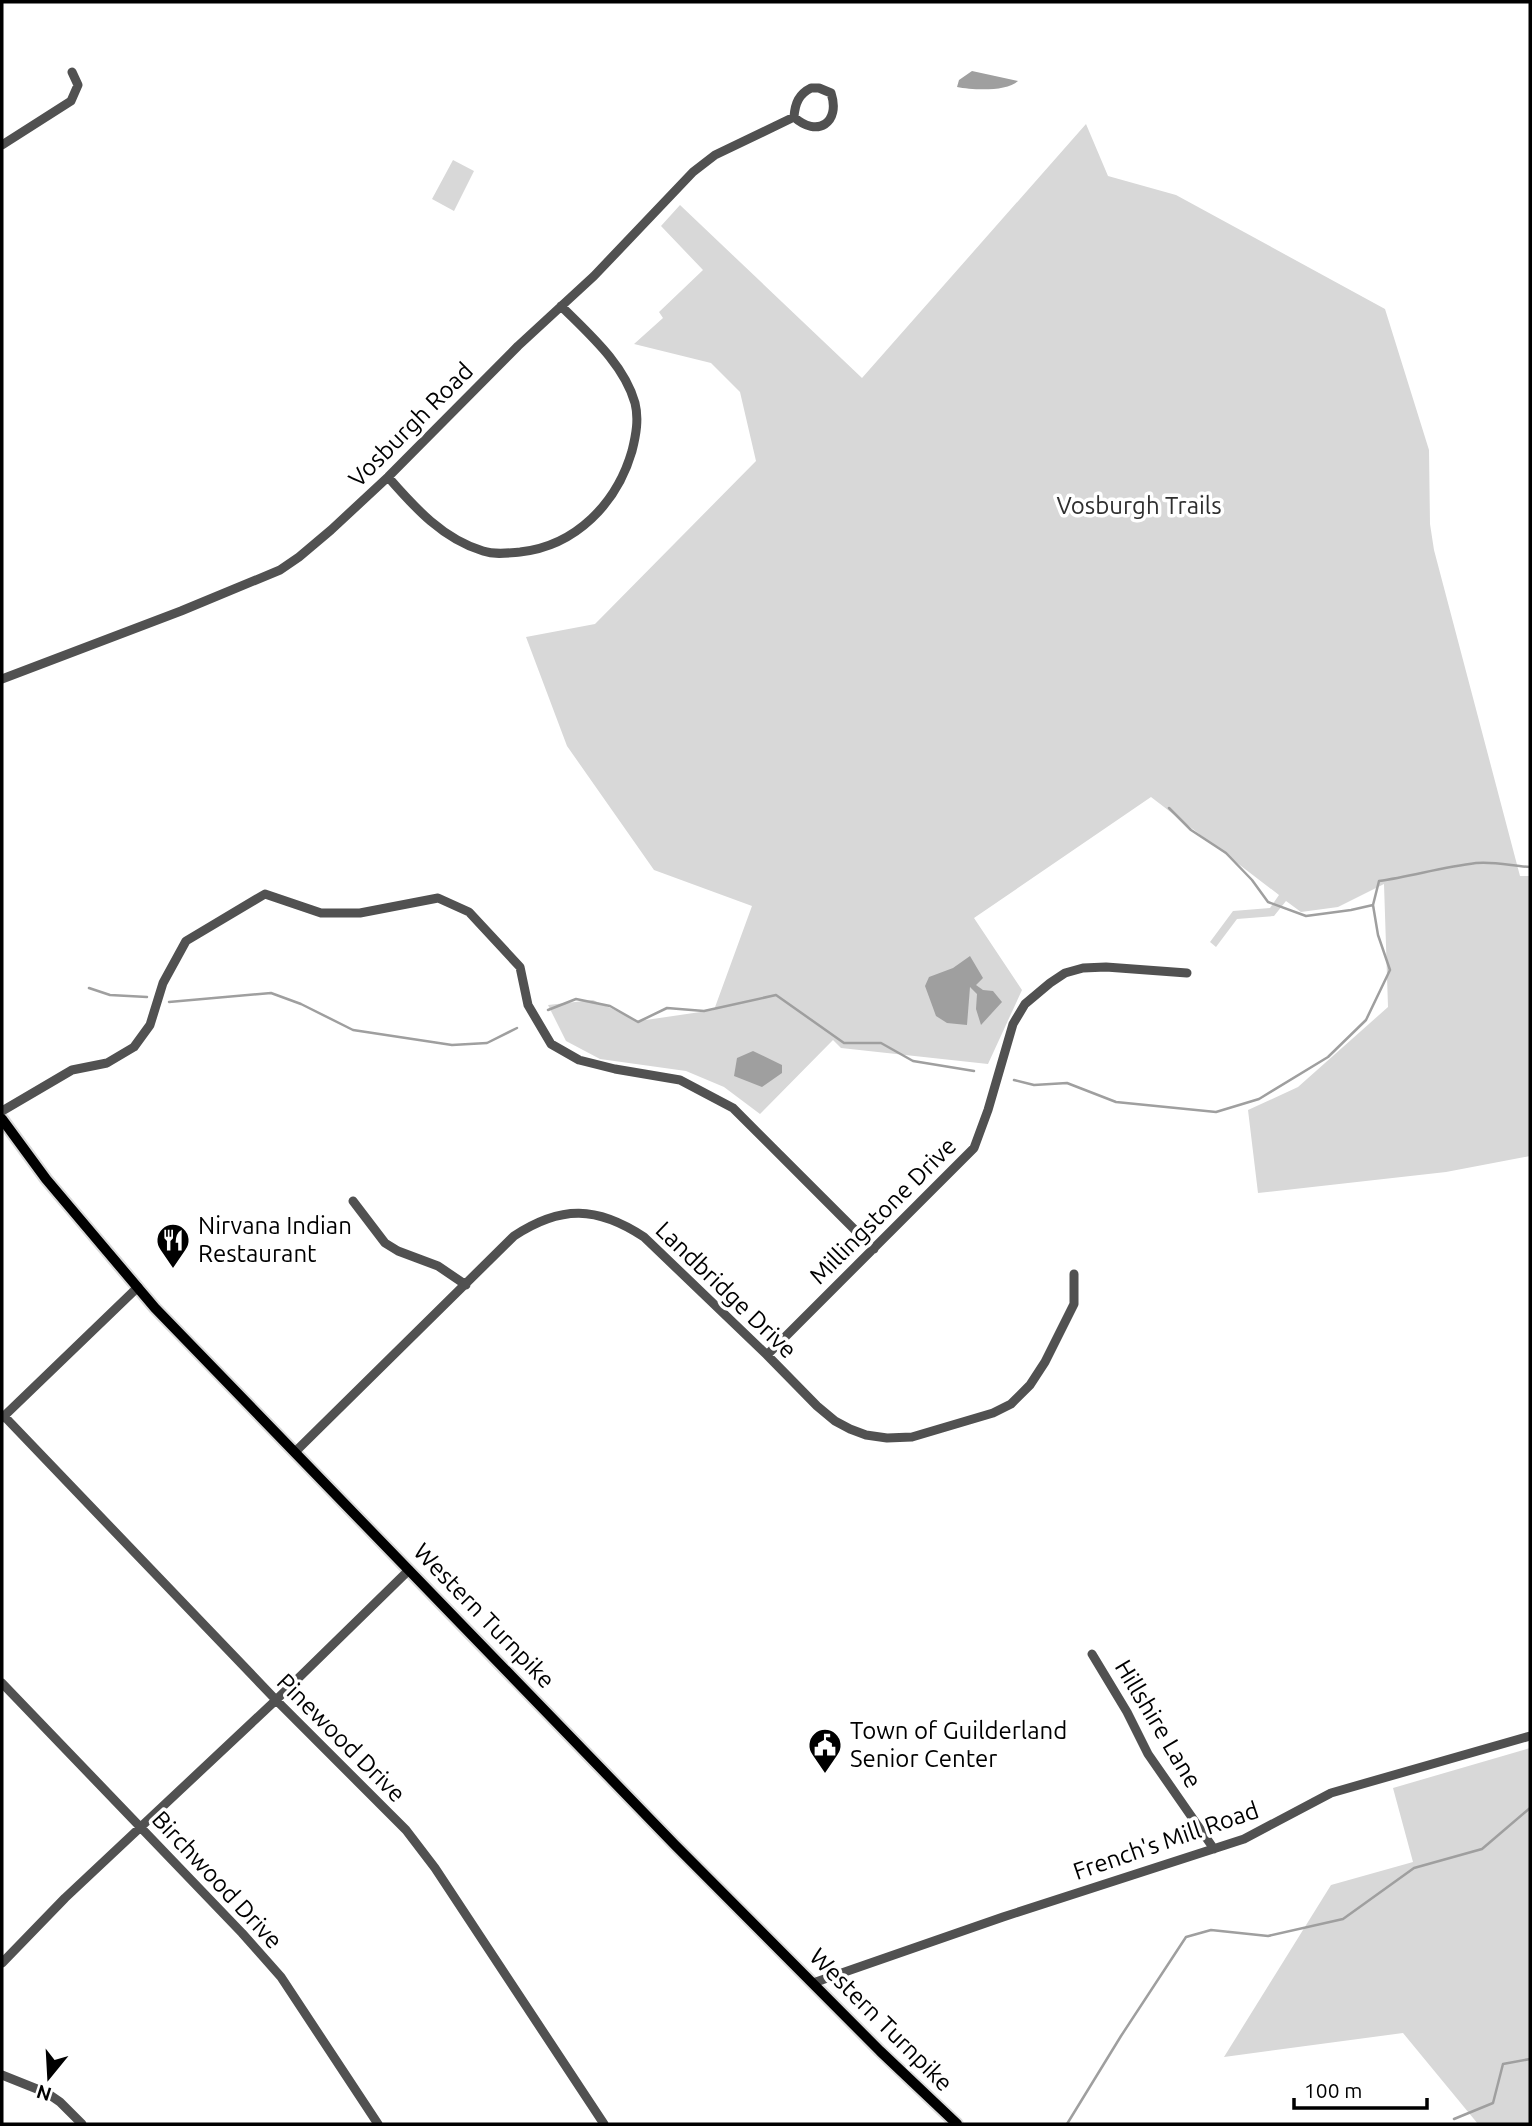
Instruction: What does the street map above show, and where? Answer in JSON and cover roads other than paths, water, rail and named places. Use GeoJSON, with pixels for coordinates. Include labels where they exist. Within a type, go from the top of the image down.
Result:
{"type":"FeatureCollection","features":[{"type":"Feature","properties":{"kind":"main road","name":"Western Turnpike"},"geometry":{"type":"LineString","coordinates":[[2,1119],[46,1179],[155,1308],[675,1845],[957,2124]]}},
{"type":"Feature","properties":{"kind":"street"},"geometry":{"type":"LineString","coordinates":[[2,145],[71,101],[78,85],[72,72]]}},
{"type":"Feature","properties":{"kind":"street"},"geometry":{"type":"LineString","coordinates":[[819,88],[831,93],[835,108],[829,122],[811,127],[794,117],[794,107],[805,91],[819,88]]}},
{"type":"Feature","properties":{"kind":"street","name":"Vosburgh Road"},"geometry":{"type":"LineString","coordinates":[[2,679],[146,625],[280,570],[299,557],[388,477],[518,346],[594,276],[693,172],[724,150],[794,117]]}},
{"type":"Feature","properties":{"kind":"street"},"geometry":{"type":"LineString","coordinates":[[388,477],[412,505],[439,530],[486,552],[505,554],[535,551],[562,540],[588,522],[609,500],[626,469],[635,438],[635,405],[629,386],[610,357],[561,306]]}},
{"type":"Feature","properties":{"kind":"street"},"geometry":{"type":"LineString","coordinates":[[2,1111],[72,1070],[107,1063],[134,1047],[150,1025],[163,983],[186,941],[265,894],[321,913],[360,913],[438,898],[469,912],[520,967],[528,1005],[551,1044],[579,1060],[680,1080],[733,1108],[874,1249]]}},
{"type":"Feature","properties":{"kind":"street","name":"Millingstone Drive"},"geometry":{"type":"LineString","coordinates":[[767,1355],[974,1148],[1013,1024],[1025,1004],[1049,982],[1065,973],[1083,968],[1107,967],[1187,973]]}},
{"type":"Feature","properties":{"kind":"street"},"geometry":{"type":"LineString","coordinates":[[352,1201],[385,1244],[438,1266],[466,1285]]}},
{"type":"Feature","properties":{"kind":"street","name":"Landbridge Drive"},"geometry":{"type":"LineString","coordinates":[[295,1452],[514,1236],[551,1217],[589,1213],[629,1227],[644,1237],[835,1421],[866,1435],[887,1438],[912,1437],[993,1413],[1011,1404],[1030,1385],[1045,1362],[1074,1304],[1074,1274]]}},
{"type":"Feature","properties":{"kind":"street"},"geometry":{"type":"LineString","coordinates":[[3,1417],[138,1287]]}},
{"type":"Feature","properties":{"kind":"street","name":"Pinewood Drive"},"geometry":{"type":"LineString","coordinates":[[3,1417],[276,1700],[406,1830],[435,1868],[604,2124]]}},
{"type":"Feature","properties":{"kind":"street"},"geometry":{"type":"LineString","coordinates":[[2,1963],[65,1898],[276,1700],[409,1570]]}},
{"type":"Feature","properties":{"kind":"street","name":"Hillshire Lane"},"geometry":{"type":"LineString","coordinates":[[1093,1654],[1148,1754],[1214,1849]]}},
{"type":"Feature","properties":{"kind":"street","name":"Birchwood Drive"},"geometry":{"type":"LineString","coordinates":[[2,1683],[141,1826],[281,1977],[378,2124]]}},
{"type":"Feature","properties":{"kind":"street","name":"French's Mill Road"},"geometry":{"type":"LineString","coordinates":[[813,1983],[1003,1917],[1244,1839],[1331,1793],[1530,1736]]}},
{"type":"Feature","properties":{"kind":"street"},"geometry":{"type":"LineString","coordinates":[[2,2075],[47,2094],[60,2102],[82,2124]]}},
{"type":"Feature","properties":{"kind":"waterway"},"geometry":{"type":"LineString","coordinates":[[1169,808],[1191,830],[1226,853],[1252,880],[1268,902],[1306,916],[1373,905],[1379,881],[1476,863],[1530,867]]}},
{"type":"Feature","properties":{"kind":"waterway"},"geometry":{"type":"LineString","coordinates":[[1014,1080],[1034,1085],[1067,1083],[1116,1102],[1216,1112],[1259,1099],[1328,1057],[1366,1020],[1390,970],[1378,935],[1373,905]]}},
{"type":"Feature","properties":{"kind":"waterway"},"geometry":{"type":"LineString","coordinates":[[89,988],[110,995],[147,997]]}},
{"type":"Feature","properties":{"kind":"waterway"},"geometry":{"type":"LineString","coordinates":[[169,1002],[271,993],[301,1004],[353,1030],[452,1045],[487,1043],[517,1028]]}},
{"type":"Feature","properties":{"kind":"waterway"},"geometry":{"type":"LineString","coordinates":[[548,1010],[576,999],[610,1006],[638,1022],[667,1008],[704,1011],[776,995],[844,1043],[881,1043],[913,1061],[974,1071]]}},
{"type":"Feature","properties":{"kind":"waterway"},"geometry":{"type":"LineString","coordinates":[[1067,2124],[1186,1937],[1211,1930],[1268,1936],[1343,1919],[1414,1868],[1482,1849],[1530,1808]]}},
{"type":"Feature","properties":{"kind":"waterway"},"geometry":{"type":"LineString","coordinates":[[1454,2119],[1493,2103],[1503,2064],[1530,2059]]}},
{"type":"Feature","properties":{"kind":"place","name":"Nirvana Indian Restaurant"},"geometry":{"type":"Point","coordinates":[173,1270]}},
{"type":"Feature","properties":{"kind":"place","name":"Town of Guilderland Senior Center"},"geometry":{"type":"Point","coordinates":[825,1775]}},
{"type":"Feature","properties":{"kind":"park label","name":"Vosburgh Trails"},"geometry":{"type":"Point","coordinates":[1139,506]}}]}
